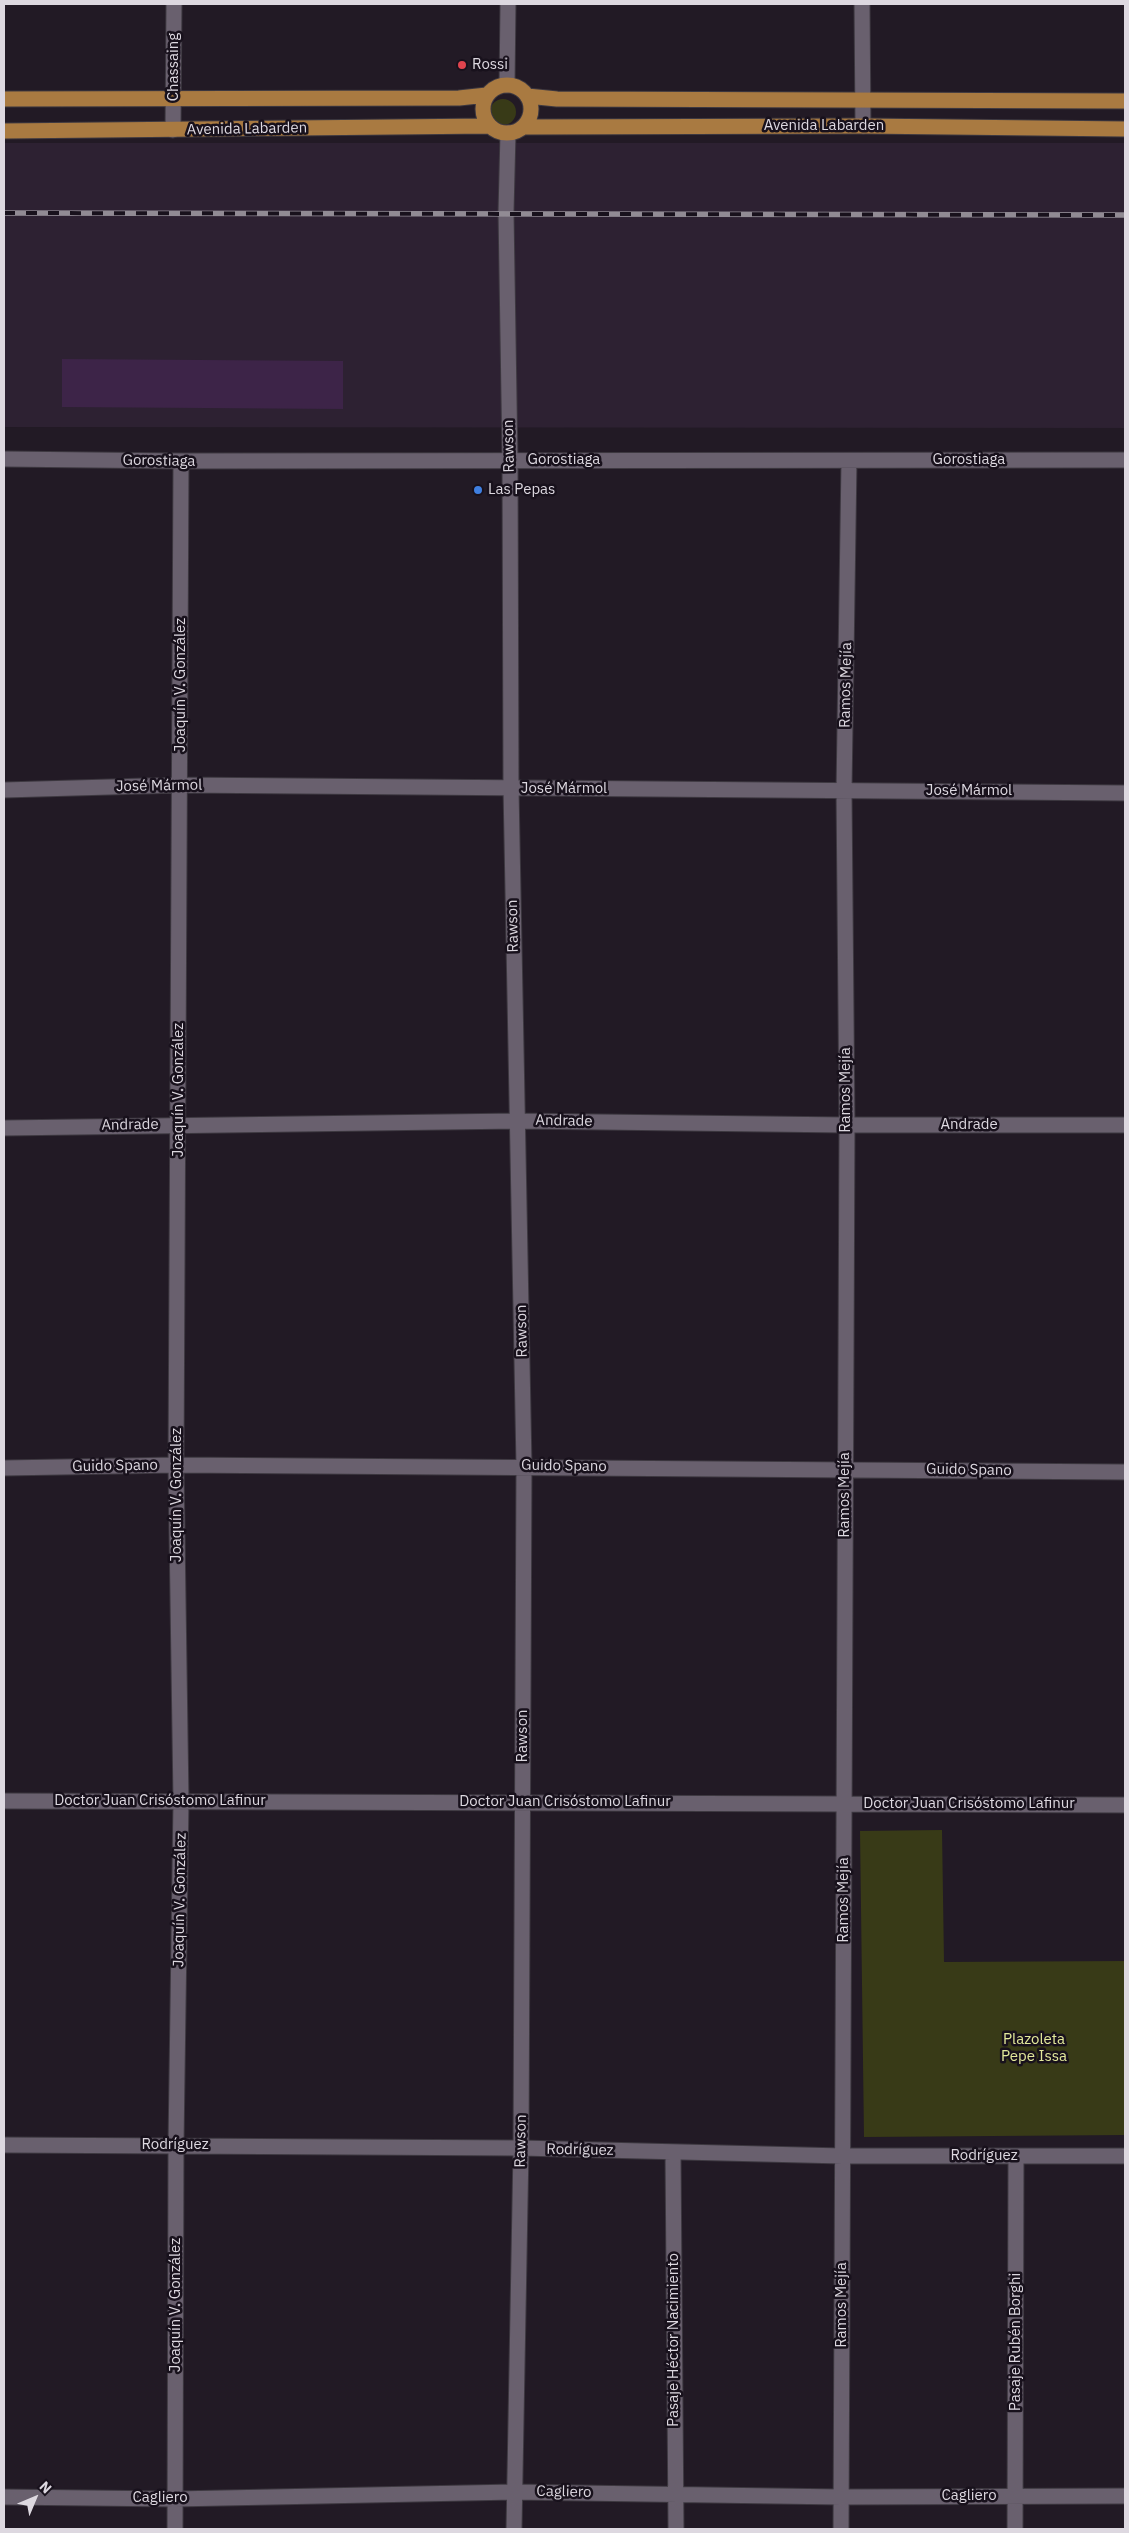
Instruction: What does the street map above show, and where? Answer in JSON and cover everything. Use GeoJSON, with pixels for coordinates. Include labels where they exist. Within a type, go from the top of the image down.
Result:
{"type":"FeatureCollection","features":[{"type":"Feature","properties":{"kind":"main road"},"geometry":{"type":"LineString","coordinates":[[507,85],[520,89],[527,96],[531,112],[523,127],[508,133],[498,132],[489,126],[482,111],[487,95],[494,88],[507,85]]}},
{"type":"Feature","properties":{"kind":"main road","name":"Avenida Labarden"},"geometry":{"type":"LineString","coordinates":[[4,99],[459,98],[487,95]]}},
{"type":"Feature","properties":{"kind":"main road","name":"Avenida Labarden"},"geometry":{"type":"LineString","coordinates":[[527,96],[558,99],[1125,101]]}},
{"type":"Feature","properties":{"kind":"main road","name":"Avenida Labarden"},"geometry":{"type":"LineString","coordinates":[[4,131],[489,126]]}},
{"type":"Feature","properties":{"kind":"main road","name":"Avenida Labarden"},"geometry":{"type":"LineString","coordinates":[[523,127],[863,126],[1125,129]]}},
{"type":"Feature","properties":{"kind":"street","name":"Chassaing"},"geometry":{"type":"LineString","coordinates":[[173,130],[174,4]]}},
{"type":"Feature","properties":{"kind":"street"},"geometry":{"type":"LineString","coordinates":[[507,85],[508,4]]}},
{"type":"Feature","properties":{"kind":"street"},"geometry":{"type":"LineString","coordinates":[[862,4],[863,126]]}},
{"type":"Feature","properties":{"kind":"street","name":"Rawson"},"geometry":{"type":"LineString","coordinates":[[508,133],[506,212],[510,460],[511,788],[524,1466],[521,2148],[514,2529]]}},
{"type":"Feature","properties":{"kind":"street","name":"Gorostiaga"},"geometry":{"type":"LineString","coordinates":[[4,459],[181,461],[1125,460]]}},
{"type":"Feature","properties":{"kind":"street","name":"Joaquín V. González"},"geometry":{"type":"LineString","coordinates":[[175,2529],[176,2144],[181,1801],[176,1465],[181,461]]}},
{"type":"Feature","properties":{"kind":"street","name":"Ramos Mejía"},"geometry":{"type":"LineString","coordinates":[[841,2529],[847,1125],[844,791],[849,461]]}},
{"type":"Feature","properties":{"kind":"street","name":"José Mármol"},"geometry":{"type":"LineString","coordinates":[[4,790],[180,786],[1125,792]]}},
{"type":"Feature","properties":{"kind":"street","name":"Andrade"},"geometry":{"type":"LineString","coordinates":[[4,1128],[517,1121],[847,1125],[1125,1125]]}},
{"type":"Feature","properties":{"kind":"street","name":"Guido Spano"},"geometry":{"type":"LineString","coordinates":[[4,1468],[176,1465],[524,1466],[1125,1472]]}},
{"type":"Feature","properties":{"kind":"street","name":"Doctor Juan Crisóstomo Lafinur"},"geometry":{"type":"LineString","coordinates":[[4,1801],[1125,1805]]}},
{"type":"Feature","properties":{"kind":"street","name":"Rodríguez"},"geometry":{"type":"LineString","coordinates":[[4,2145],[176,2144],[521,2148],[843,2156],[1125,2156]]}},
{"type":"Feature","properties":{"kind":"street","name":"Pasaje Héctor Nacimiento"},"geometry":{"type":"LineString","coordinates":[[673,2152],[676,2529]]}},
{"type":"Feature","properties":{"kind":"street","name":"Pasaje Rubén Borghi"},"geometry":{"type":"LineString","coordinates":[[1015,2529],[1016,2156]]}},
{"type":"Feature","properties":{"kind":"street","name":"Cagliero"},"geometry":{"type":"LineString","coordinates":[[4,2497],[175,2499],[514,2492],[841,2496],[1125,2496]]}},
{"type":"Feature","properties":{"kind":"shaded area"},"geometry":{"type":"Polygon","coordinates":[[[4,143],[1125,143],[1125,428],[4,427],[4,143]]]}},
{"type":"Feature","properties":{"kind":"green space"},"geometry":{"type":"Polygon","coordinates":[[[503,99],[513,102],[516,112],[513,122],[503,125],[493,122],[490,112],[493,102],[503,99]]]}},
{"type":"Feature","properties":{"kind":"green space","name":"Plazoleta Pepe Issa"},"geometry":{"type":"Polygon","coordinates":[[[942,1830],[944,1962],[1125,1961],[1125,2135],[864,2137],[860,1831],[942,1830]]]}},
{"type":"Feature","properties":{"kind":"building"},"geometry":{"type":"Polygon","coordinates":[[[62,359],[343,361],[343,409],[62,407],[62,359]]]}},
{"type":"Feature","properties":{"kind":"railway"},"geometry":{"type":"LineString","coordinates":[[4,213],[1125,215]]}},
{"type":"Feature","properties":{"kind":"place","name":"Rossi"},"geometry":{"type":"Point","coordinates":[462,65]}},
{"type":"Feature","properties":{"kind":"place","name":"Las Pepas"},"geometry":{"type":"Point","coordinates":[478,490]}}]}
